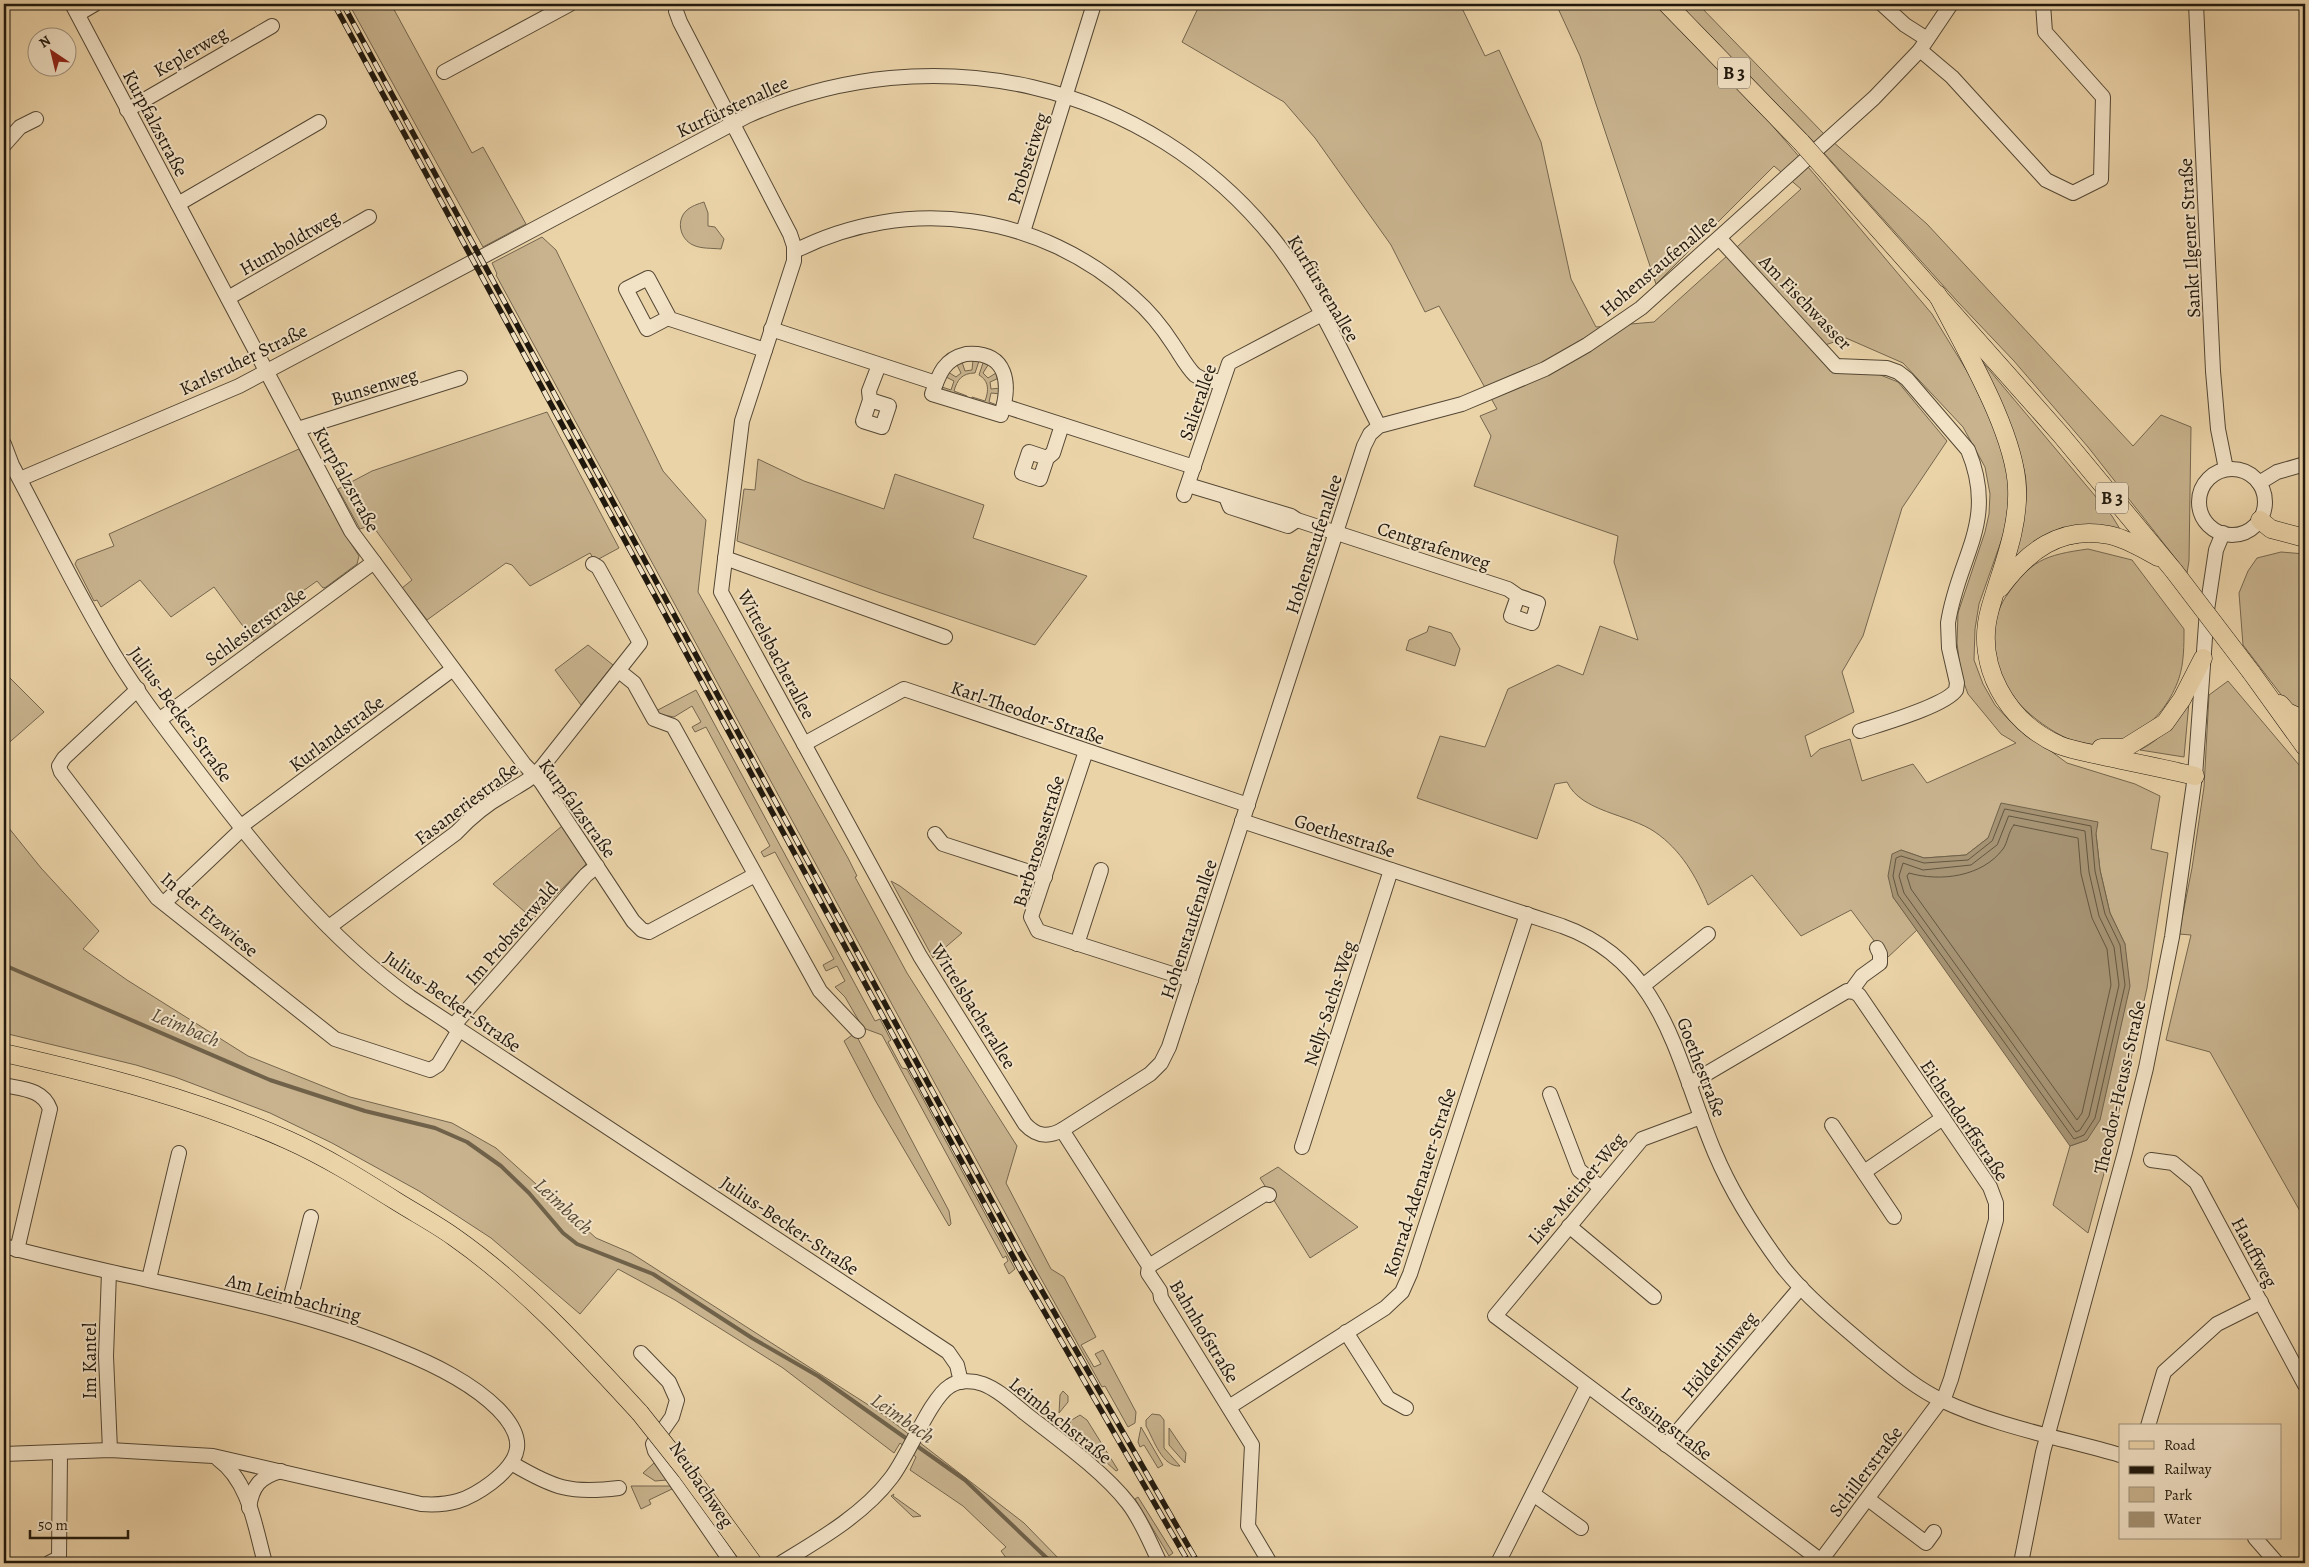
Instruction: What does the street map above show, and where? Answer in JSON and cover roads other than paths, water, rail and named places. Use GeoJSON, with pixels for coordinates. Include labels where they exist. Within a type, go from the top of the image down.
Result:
{"type":"FeatureCollection","features":[{"type":"Feature","properties":{"kind":"main road","name":"B 3"},"geometry":{"type":"LineString","coordinates":[[1667,4],[1834,178],[2060,436],[2169,566],[2251,672],[2305,747]]}},
{"type":"Feature","properties":{"kind":"main road"},"geometry":{"type":"LineString","coordinates":[[1937,294],[1989,398],[2005,436],[2015,471],[2017,506],[2014,532],[1986,626],[1987,658],[1997,687],[2010,708],[2047,739],[2071,749],[2195,776]]}},
{"type":"Feature","properties":{"kind":"main road"},"geometry":{"type":"LineString","coordinates":[[2260,520],[2271,529],[2305,538]]}},
{"type":"Feature","properties":{"kind":"main road"},"geometry":{"type":"LineString","coordinates":[[1995,595],[2027,556],[2041,545],[2066,534],[2081,532],[2110,535],[2169,566]]}},
{"type":"Feature","properties":{"kind":"main road"},"geometry":{"type":"LineString","coordinates":[[2071,749],[2125,748],[2158,729],[2165,723],[2182,699],[2203,658]]}},
{"type":"Feature","properties":{"kind":"main road"},"geometry":{"type":"LineString","coordinates":[[2251,672],[2287,712],[2305,720]]}},
{"type":"Feature","properties":{"kind":"main road"},"geometry":{"type":"LineString","coordinates":[[4,1053],[112,1078],[176,1097],[281,1137],[341,1167],[454,1237],[565,1332],[640,1413],[686,1470],[753,1563]]}},
{"type":"Feature","properties":{"kind":"street"},"geometry":{"type":"LineString","coordinates":[[75,9],[96,4]]}},
{"type":"Feature","properties":{"kind":"street"},"geometry":{"type":"LineString","coordinates":[[444,72],[570,4]]}},
{"type":"Feature","properties":{"kind":"street"},"geometry":{"type":"LineString","coordinates":[[678,4],[678,18],[790,234],[795,252],[838,232],[880,222],[913,218],[965,220],[1023,232],[1071,252],[1109,277],[1146,310],[1195,375],[1206,380],[1222,381]]}},
{"type":"Feature","properties":{"kind":"street","name":"Probsteiweg"},"geometry":{"type":"LineString","coordinates":[[1023,232],[1094,4]]}},
{"type":"Feature","properties":{"kind":"street"},"geometry":{"type":"LineString","coordinates":[[1882,4],[1924,44],[2046,180],[2073,193],[2102,179],[2103,97],[2045,32],[2043,4]]}},
{"type":"Feature","properties":{"kind":"street","name":"Hohenstaufenallee"},"geometry":{"type":"LineString","coordinates":[[1062,1130],[1158,1068],[1169,1047],[1364,446],[1370,434],[1379,426],[1462,404],[1516,383],[1561,361],[1607,333],[1641,308],[1720,239],[1874,98],[1924,44],[1951,4]]}},
{"type":"Feature","properties":{"kind":"street","name":"Sankt Ilgener Straße"},"geometry":{"type":"LineString","coordinates":[[2196,4],[2213,371],[2218,429],[2226,469]]}},
{"type":"Feature","properties":{"kind":"street","name":"Kurpfalzstraße"},"geometry":{"type":"LineString","coordinates":[[75,9],[351,531],[453,669],[534,776],[543,785],[633,920],[642,930],[649,932],[756,875]]}},
{"type":"Feature","properties":{"kind":"street","name":"Keplerweg"},"geometry":{"type":"LineString","coordinates":[[127,110],[272,26]]}},
{"type":"Feature","properties":{"kind":"street","name":"Kurfürstenallee"},"geometry":{"type":"LineString","coordinates":[[476,259],[733,123],[763,109],[804,94],[859,81],[898,76],[952,76],[994,79],[1066,96],[1105,111],[1142,129],[1180,152],[1223,186],[1278,245],[1322,314],[1379,426]]}},
{"type":"Feature","properties":{"kind":"street"},"geometry":{"type":"LineString","coordinates":[[4,145],[20,127],[36,119]]}},
{"type":"Feature","properties":{"kind":"street"},"geometry":{"type":"LineString","coordinates":[[178,204],[319,122]]}},
{"type":"Feature","properties":{"kind":"street","name":"Humboldtweg"},"geometry":{"type":"LineString","coordinates":[[228,298],[369,217]]}},
{"type":"Feature","properties":{"kind":"street","name":"Am Fischwasser"},"geometry":{"type":"LineString","coordinates":[[1720,239],[1836,366],[1887,368],[1904,376],[1968,450],[1973,462],[1980,498],[1979,517],[1948,623],[1949,648],[1957,683],[1956,690],[1948,697],[1910,714],[1860,731]]}},
{"type":"Feature","properties":{"kind":"street","name":"Wittelsbacherallee"},"geometry":{"type":"LineString","coordinates":[[795,252],[794,261],[742,421],[721,592],[923,961],[1025,1124],[1031,1130],[1046,1136],[1062,1130]]}},
{"type":"Feature","properties":{"kind":"street","name":"Karlsruher Straße"},"geometry":{"type":"LineString","coordinates":[[20,479],[239,386],[476,259]]}},
{"type":"Feature","properties":{"kind":"street","name":"Salierallee"},"geometry":{"type":"LineString","coordinates":[[1297,520],[1288,526],[1230,507],[1226,497],[1186,490],[1228,365],[1236,358],[1322,314]]}},
{"type":"Feature","properties":{"kind":"street"},"geometry":{"type":"LineString","coordinates":[[668,318],[765,350]]}},
{"type":"Feature","properties":{"kind":"street"},"geometry":{"type":"LineString","coordinates":[[771,330],[936,383]]}},
{"type":"Feature","properties":{"kind":"street"},"geometry":{"type":"LineString","coordinates":[[967,354],[984,356],[998,365],[1005,376],[1008,391],[1001,416],[932,394],[936,383],[942,369],[952,359],[967,354]]}},
{"type":"Feature","properties":{"kind":"street"},"geometry":{"type":"LineString","coordinates":[[870,400],[869,392],[879,365]]}},
{"type":"Feature","properties":{"kind":"street","name":"Bunsenweg"},"geometry":{"type":"LineString","coordinates":[[298,429],[460,378]]}},
{"type":"Feature","properties":{"kind":"street"},"geometry":{"type":"LineString","coordinates":[[1004,406],[1194,467]]}},
{"type":"Feature","properties":{"kind":"street"},"geometry":{"type":"LineString","coordinates":[[1047,458],[1052,453],[1062,425]]}},
{"type":"Feature","properties":{"kind":"street","name":"Julius-Becker-Straße"},"geometry":{"type":"LineString","coordinates":[[4,444],[20,479],[98,628],[138,689],[159,720],[241,828],[282,877],[329,928],[384,978],[456,1028],[948,1352],[956,1365],[961,1382]]}},
{"type":"Feature","properties":{"kind":"street"},"geometry":{"type":"LineString","coordinates":[[2259,483],[2280,471],[2305,464]]}},
{"type":"Feature","properties":{"kind":"street"},"geometry":{"type":"LineString","coordinates":[[2226,469],[2241,470],[2259,483],[2265,501],[2260,520],[2243,533],[2222,533],[2205,521],[2200,511],[2201,489],[2207,480],[2216,473],[2226,469]]}},
{"type":"Feature","properties":{"kind":"street","name":"Centgrafenweg"},"geometry":{"type":"LineString","coordinates":[[1297,520],[1508,589],[1518,596]]}},
{"type":"Feature","properties":{"kind":"street","name":"Theodor-Heuss-Straße"},"geometry":{"type":"LineString","coordinates":[[2021,1563],[2024,1539],[2047,1434],[2146,1068],[2172,937],[2195,776],[2207,610],[2216,550],[2222,533]]}},
{"type":"Feature","properties":{"kind":"street"},"geometry":{"type":"LineString","coordinates":[[725,558],[945,636]]}},
{"type":"Feature","properties":{"kind":"street","name":"Schlesierstraße"},"geometry":{"type":"LineString","coordinates":[[159,720],[374,562]]}},
{"type":"Feature","properties":{"kind":"street","name":"Fasaneriestraße"},"geometry":{"type":"LineString","coordinates":[[329,928],[456,833],[467,821],[504,794],[524,784],[534,776],[640,643],[598,567],[593,564]]}},
{"type":"Feature","properties":{"kind":"street","name":"Kurlandstraße"},"geometry":{"type":"LineString","coordinates":[[164,904],[241,828],[453,669]]}},
{"type":"Feature","properties":{"kind":"street"},"geometry":{"type":"LineString","coordinates":[[619,671],[634,682],[654,719],[673,726],[820,991],[858,1031]]}},
{"type":"Feature","properties":{"kind":"street","name":"In der Etzwiese"},"geometry":{"type":"LineString","coordinates":[[138,689],[64,758],[59,766],[61,772],[147,888],[164,904],[338,1041],[430,1070],[438,1065],[456,1028]]}},
{"type":"Feature","properties":{"kind":"street","name":"Karl-Theodor-Straße"},"geometry":{"type":"LineString","coordinates":[[804,744],[904,689],[1248,805]]}},
{"type":"Feature","properties":{"kind":"street","name":"Barbarossastraße"},"geometry":{"type":"LineString","coordinates":[[1086,751],[1031,917],[1038,931],[1191,980]]}},
{"type":"Feature","properties":{"kind":"street","name":"Goethestraße"},"geometry":{"type":"LineString","coordinates":[[1242,821],[1572,930],[1595,941],[1616,956],[1644,985],[1668,1026],[1701,1117],[1722,1168],[1739,1201],[1774,1254],[1800,1287],[1848,1331],[1896,1371],[1942,1400],[1972,1413],[2119,1455]]}},
{"type":"Feature","properties":{"kind":"street"},"geometry":{"type":"LineString","coordinates":[[935,834],[943,844],[1045,877]]}},
{"type":"Feature","properties":{"kind":"street","name":"Im Probsterwald"},"geometry":{"type":"LineString","coordinates":[[456,1028],[586,875],[597,866]]}},
{"type":"Feature","properties":{"kind":"street"},"geometry":{"type":"LineString","coordinates":[[1077,944],[1101,870]]}},
{"type":"Feature","properties":{"kind":"street","name":"Nelly-Sachs-Weg"},"geometry":{"type":"LineString","coordinates":[[1302,1147],[1392,870]]}},
{"type":"Feature","properties":{"kind":"street","name":"Konrad-Adenauer-Straße"},"geometry":{"type":"LineString","coordinates":[[1229,1407],[1392,1303],[1406,1284],[1527,914]]}},
{"type":"Feature","properties":{"kind":"street"},"geometry":{"type":"LineString","coordinates":[[1644,985],[1708,934]]}},
{"type":"Feature","properties":{"kind":"street"},"geometry":{"type":"LineString","coordinates":[[1689,1084],[1851,991],[1862,976],[1880,963],[1881,956],[1876,948]]}},
{"type":"Feature","properties":{"kind":"street","name":"Eichendorffstraße"},"geometry":{"type":"LineString","coordinates":[[1851,991],[1858,994],[1990,1187],[1996,1212],[1996,1220],[1951,1380],[1942,1400]]}},
{"type":"Feature","properties":{"kind":"street"},"geometry":{"type":"LineString","coordinates":[[4,1085],[38,1093],[47,1100],[50,1109],[10,1248]]}},
{"type":"Feature","properties":{"kind":"street"},"geometry":{"type":"LineString","coordinates":[[1550,1094],[1579,1170],[1600,1188]]}},
{"type":"Feature","properties":{"kind":"street","name":"Lise-Meitner-Weg"},"geometry":{"type":"LineString","coordinates":[[1498,1309],[1642,1139],[1701,1117]]}},
{"type":"Feature","properties":{"kind":"street"},"geometry":{"type":"LineString","coordinates":[[1864,1172],[1943,1118]]}},
{"type":"Feature","properties":{"kind":"street"},"geometry":{"type":"LineString","coordinates":[[1832,1125],[1894,1217]]}},
{"type":"Feature","properties":{"kind":"street","name":"Bahnhofstraße"},"geometry":{"type":"LineString","coordinates":[[1062,1130],[1149,1266],[1148,1273],[1160,1292],[1161,1298],[1252,1445],[1248,1526],[1270,1563]]}},
{"type":"Feature","properties":{"kind":"street"},"geometry":{"type":"LineString","coordinates":[[149,1279],[179,1153]]}},
{"type":"Feature","properties":{"kind":"street","name":"Hauffweg"},"geometry":{"type":"LineString","coordinates":[[2152,1160],[2173,1162],[2196,1182],[2305,1385]]}},
{"type":"Feature","properties":{"kind":"street"},"geometry":{"type":"LineString","coordinates":[[1149,1266],[1265,1194],[1269,1195]]}},
{"type":"Feature","properties":{"kind":"street"},"geometry":{"type":"LineString","coordinates":[[287,1311],[311,1217]]}},
{"type":"Feature","properties":{"kind":"street"},"geometry":{"type":"LineString","coordinates":[[1569,1226],[1654,1297]]}},
{"type":"Feature","properties":{"kind":"street","name":"Am Leimbachring"},"geometry":{"type":"LineString","coordinates":[[10,1248],[287,1311],[361,1334],[427,1361],[460,1380],[491,1402],[509,1420],[516,1434],[517,1449],[513,1464]]}},
{"type":"Feature","properties":{"kind":"street","name":"Im Kantel"},"geometry":{"type":"LineString","coordinates":[[109,1272],[106,1356],[110,1450]]}},
{"type":"Feature","properties":{"kind":"street","name":"Hölderlinweg"},"geometry":{"type":"LineString","coordinates":[[1666,1445],[1800,1287]]}},
{"type":"Feature","properties":{"kind":"street"},"geometry":{"type":"LineString","coordinates":[[2149,1424],[2164,1372],[2217,1324],[2261,1302]]}},
{"type":"Feature","properties":{"kind":"street","name":"Lessingstraße"},"geometry":{"type":"LineString","coordinates":[[1498,1309],[1495,1316],[1499,1320],[1821,1562]]}},
{"type":"Feature","properties":{"kind":"street"},"geometry":{"type":"LineString","coordinates":[[1346,1332],[1388,1398],[1406,1408]]}},
{"type":"Feature","properties":{"kind":"street","name":"Neubachweg"},"geometry":{"type":"LineString","coordinates":[[641,1353],[669,1382],[677,1400],[672,1417],[653,1444],[655,1451],[732,1563]]}},
{"type":"Feature","properties":{"kind":"street"},"geometry":{"type":"LineString","coordinates":[[781,1563],[840,1524],[880,1492],[906,1455],[941,1394],[950,1386],[961,1382]]}},
{"type":"Feature","properties":{"kind":"street","name":"Leimbachstraße"},"geometry":{"type":"LineString","coordinates":[[961,1382],[980,1383],[996,1391],[1079,1457],[1118,1492],[1136,1515],[1160,1563]]}},
{"type":"Feature","properties":{"kind":"street"},"geometry":{"type":"LineString","coordinates":[[1498,1563],[1587,1386]]}},
{"type":"Feature","properties":{"kind":"street","name":"Schillerstraße"},"geometry":{"type":"LineString","coordinates":[[1821,1562],[1942,1400]]}},
{"type":"Feature","properties":{"kind":"street"},"geometry":{"type":"LineString","coordinates":[[4,1454],[110,1450],[213,1456],[421,1504],[444,1505],[469,1498],[506,1472],[513,1464],[540,1480],[566,1489],[595,1491],[619,1488]]}},
{"type":"Feature","properties":{"kind":"street"},"geometry":{"type":"LineString","coordinates":[[49,1563],[59,1558],[60,1453]]}},
{"type":"Feature","properties":{"kind":"street"},"geometry":{"type":"LineString","coordinates":[[213,1456],[232,1470],[244,1492],[265,1563]]}},
{"type":"Feature","properties":{"kind":"street"},"geometry":{"type":"LineString","coordinates":[[249,1508],[251,1495],[256,1484],[267,1476],[282,1471]]}},
{"type":"Feature","properties":{"kind":"street"},"geometry":{"type":"LineString","coordinates":[[1533,1494],[1581,1528]]}},
{"type":"Feature","properties":{"kind":"street"},"geometry":{"type":"LineString","coordinates":[[1868,1499],[1926,1543],[1934,1532]]}},
{"type":"Feature","properties":{"kind":"street"},"geometry":{"type":"LineString","coordinates":[[2257,1540],[2277,1563]]}},
{"type":"Feature","properties":{"kind":"water"},"geometry":{"type":"Polygon","coordinates":[[[2001,803],[2098,822],[2096,834],[2100,870],[2110,913],[2125,944],[2130,986],[2100,1120],[2087,1140],[2070,1146],[1893,897],[1888,876],[1892,854],[1901,850],[1924,858],[1966,855],[1988,838],[2001,803]]]}},
{"type":"Feature","properties":{"kind":"waterway","name":"Leimbach"},"geometry":{"type":"LineString","coordinates":[[4,965],[270,1080],[365,1111],[435,1128],[467,1142],[501,1166],[529,1193],[563,1233],[577,1244],[653,1274],[752,1338],[818,1376],[965,1480],[1052,1563]]}},
{"type":"Feature","properties":{"kind":"railway"},"geometry":{"type":"LineString","coordinates":[[334,4],[1022,1273],[1189,1563]]}},
{"type":"Feature","properties":{"kind":"railway"},"geometry":{"type":"LineString","coordinates":[[343,4],[1018,1249],[1198,1563]]}}]}
